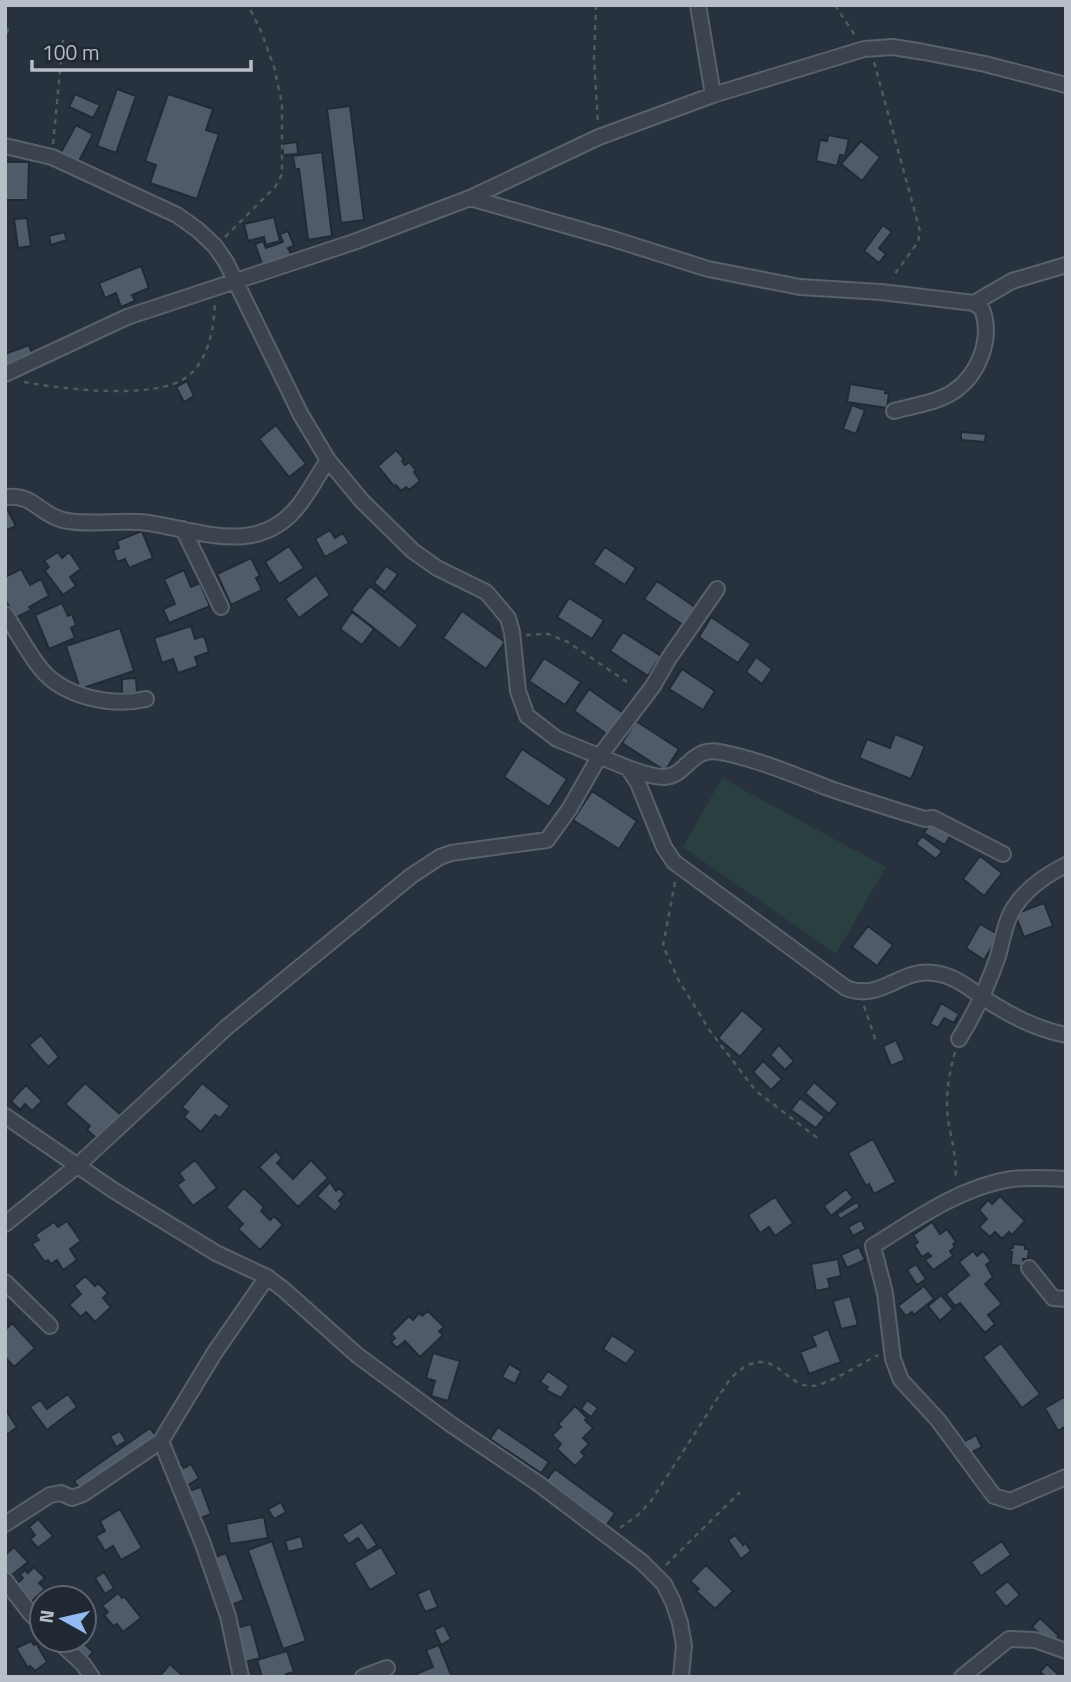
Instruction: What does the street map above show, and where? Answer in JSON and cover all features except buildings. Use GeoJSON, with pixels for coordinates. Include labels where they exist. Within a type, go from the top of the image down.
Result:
{"type":"FeatureCollection","features":[{"type":"Feature","properties":{"kind":"street"},"geometry":{"type":"LineString","coordinates":[[698,5],[713,95]]}},
{"type":"Feature","properties":{"kind":"street"},"geometry":{"type":"LineString","coordinates":[[5,374],[127,317],[355,242],[470,198],[599,137],[713,95],[867,48],[893,47],[924,52],[985,64],[1066,85]]}},
{"type":"Feature","properties":{"kind":"street"},"geometry":{"type":"LineString","coordinates":[[5,146],[52,157],[177,215],[215,246],[226,262],[301,415],[328,460],[362,501],[414,551],[437,568],[486,592],[508,618],[512,632],[517,691],[527,716],[557,739],[628,768],[664,777],[672,775],[701,752],[717,751],[780,770],[866,802],[925,819],[933,818],[1003,854]]}},
{"type":"Feature","properties":{"kind":"street"},"geometry":{"type":"LineString","coordinates":[[470,198],[610,238],[708,270],[800,287],[881,292],[974,303],[982,309],[986,330],[984,349],[967,380],[952,393],[894,411]]}},
{"type":"Feature","properties":{"kind":"street"},"geometry":{"type":"LineString","coordinates":[[974,303],[1012,281],[1066,265]]}},
{"type":"Feature","properties":{"kind":"street"},"geometry":{"type":"LineString","coordinates":[[5,497],[23,496],[51,516],[68,521],[146,523],[228,538],[256,535],[278,524],[298,507],[328,460]]}},
{"type":"Feature","properties":{"kind":"street"},"geometry":{"type":"LineString","coordinates":[[183,529],[221,607]]}},
{"type":"Feature","properties":{"kind":"street"},"geometry":{"type":"LineString","coordinates":[[5,1224],[78,1166],[227,1027],[411,876],[451,853],[547,840],[570,808],[599,757],[653,686],[717,589]]}},
{"type":"Feature","properties":{"kind":"street"},"geometry":{"type":"LineString","coordinates":[[5,614],[42,670],[65,688],[108,701],[146,699]]}},
{"type":"Feature","properties":{"kind":"street"},"geometry":{"type":"LineString","coordinates":[[628,768],[638,783],[664,847],[674,862],[835,981],[859,993],[882,988],[919,972],[935,973],[954,978],[1021,1020],[1066,1035]]}},
{"type":"Feature","properties":{"kind":"street"},"geometry":{"type":"LineString","coordinates":[[959,1039],[976,1012],[1011,913],[1031,888],[1066,865]]}},
{"type":"Feature","properties":{"kind":"street"},"geometry":{"type":"LineString","coordinates":[[5,1116],[216,1254],[267,1277],[357,1355],[607,1534],[655,1574],[673,1602],[684,1645],[681,1677]]}},
{"type":"Feature","properties":{"kind":"street"},"geometry":{"type":"LineString","coordinates":[[1066,1179],[1035,1178],[977,1188],[918,1218],[873,1246],[885,1293],[891,1347],[901,1380],[938,1420],[994,1496],[1010,1501],[1066,1477]]}},
{"type":"Feature","properties":{"kind":"street"},"geometry":{"type":"LineString","coordinates":[[1029,1268],[1053,1298],[1066,1299]]}},
{"type":"Feature","properties":{"kind":"street"},"geometry":{"type":"LineString","coordinates":[[5,1524],[50,1495],[61,1493],[72,1498],[83,1494],[161,1441],[215,1352],[267,1277]]}},
{"type":"Feature","properties":{"kind":"street"},"geometry":{"type":"LineString","coordinates":[[5,1282],[50,1326]]}},
{"type":"Feature","properties":{"kind":"street"},"geometry":{"type":"LineString","coordinates":[[161,1441],[228,1616],[241,1677]]}},
{"type":"Feature","properties":{"kind":"street"},"geometry":{"type":"LineString","coordinates":[[5,1580],[28,1610]]}},
{"type":"Feature","properties":{"kind":"street"},"geometry":{"type":"LineString","coordinates":[[962,1677],[1009,1639],[1034,1640],[1066,1651]]}},
{"type":"Feature","properties":{"kind":"street"},"geometry":{"type":"LineString","coordinates":[[72,1654],[92,1677]]}},
{"type":"Feature","properties":{"kind":"street"},"geometry":{"type":"LineString","coordinates":[[363,1677],[387,1668]]}},
{"type":"Feature","properties":{"kind":"path"},"geometry":{"type":"LineString","coordinates":[[215,246],[262,201],[275,187],[282,174],[282,103],[274,67],[248,5]]}},
{"type":"Feature","properties":{"kind":"path"},"geometry":{"type":"LineString","coordinates":[[596,5],[594,58],[599,137]]}},
{"type":"Feature","properties":{"kind":"path"},"geometry":{"type":"LineString","coordinates":[[835,5],[867,48],[920,231],[918,242],[881,292]]}},
{"type":"Feature","properties":{"kind":"path"},"geometry":{"type":"LineString","coordinates":[[5,43],[8,28]]}},
{"type":"Feature","properties":{"kind":"path"},"geometry":{"type":"LineString","coordinates":[[52,157],[63,40]]}},
{"type":"Feature","properties":{"kind":"path"},"geometry":{"type":"LineString","coordinates":[[23,381],[74,389],[110,391],[139,390],[178,382],[197,367],[207,349],[215,310],[215,288]]}},
{"type":"Feature","properties":{"kind":"path"},"geometry":{"type":"LineString","coordinates":[[512,632],[524,635],[548,634],[568,642],[628,681]]}},
{"type":"Feature","properties":{"kind":"path"},"geometry":{"type":"LineString","coordinates":[[674,862],[675,881],[664,938],[665,954],[691,1001],[756,1091],[820,1140]]}},
{"type":"Feature","properties":{"kind":"path"},"geometry":{"type":"LineString","coordinates":[[859,993],[877,1044]]}},
{"type":"Feature","properties":{"kind":"path"},"geometry":{"type":"LineString","coordinates":[[950,1202],[956,1175],[947,1097],[959,1039]]}},
{"type":"Feature","properties":{"kind":"path"},"geometry":{"type":"LineString","coordinates":[[607,1534],[638,1515],[651,1501],[724,1388],[740,1370],[750,1364],[773,1364],[811,1387],[891,1347]]}},
{"type":"Feature","properties":{"kind":"path"},"geometry":{"type":"LineString","coordinates":[[655,1574],[740,1492]]}},
{"type":"Feature","properties":{"kind":"green space"},"geometry":{"type":"Polygon","coordinates":[[[722,778],[886,867],[836,954],[683,847],[722,778]]]}}]}
